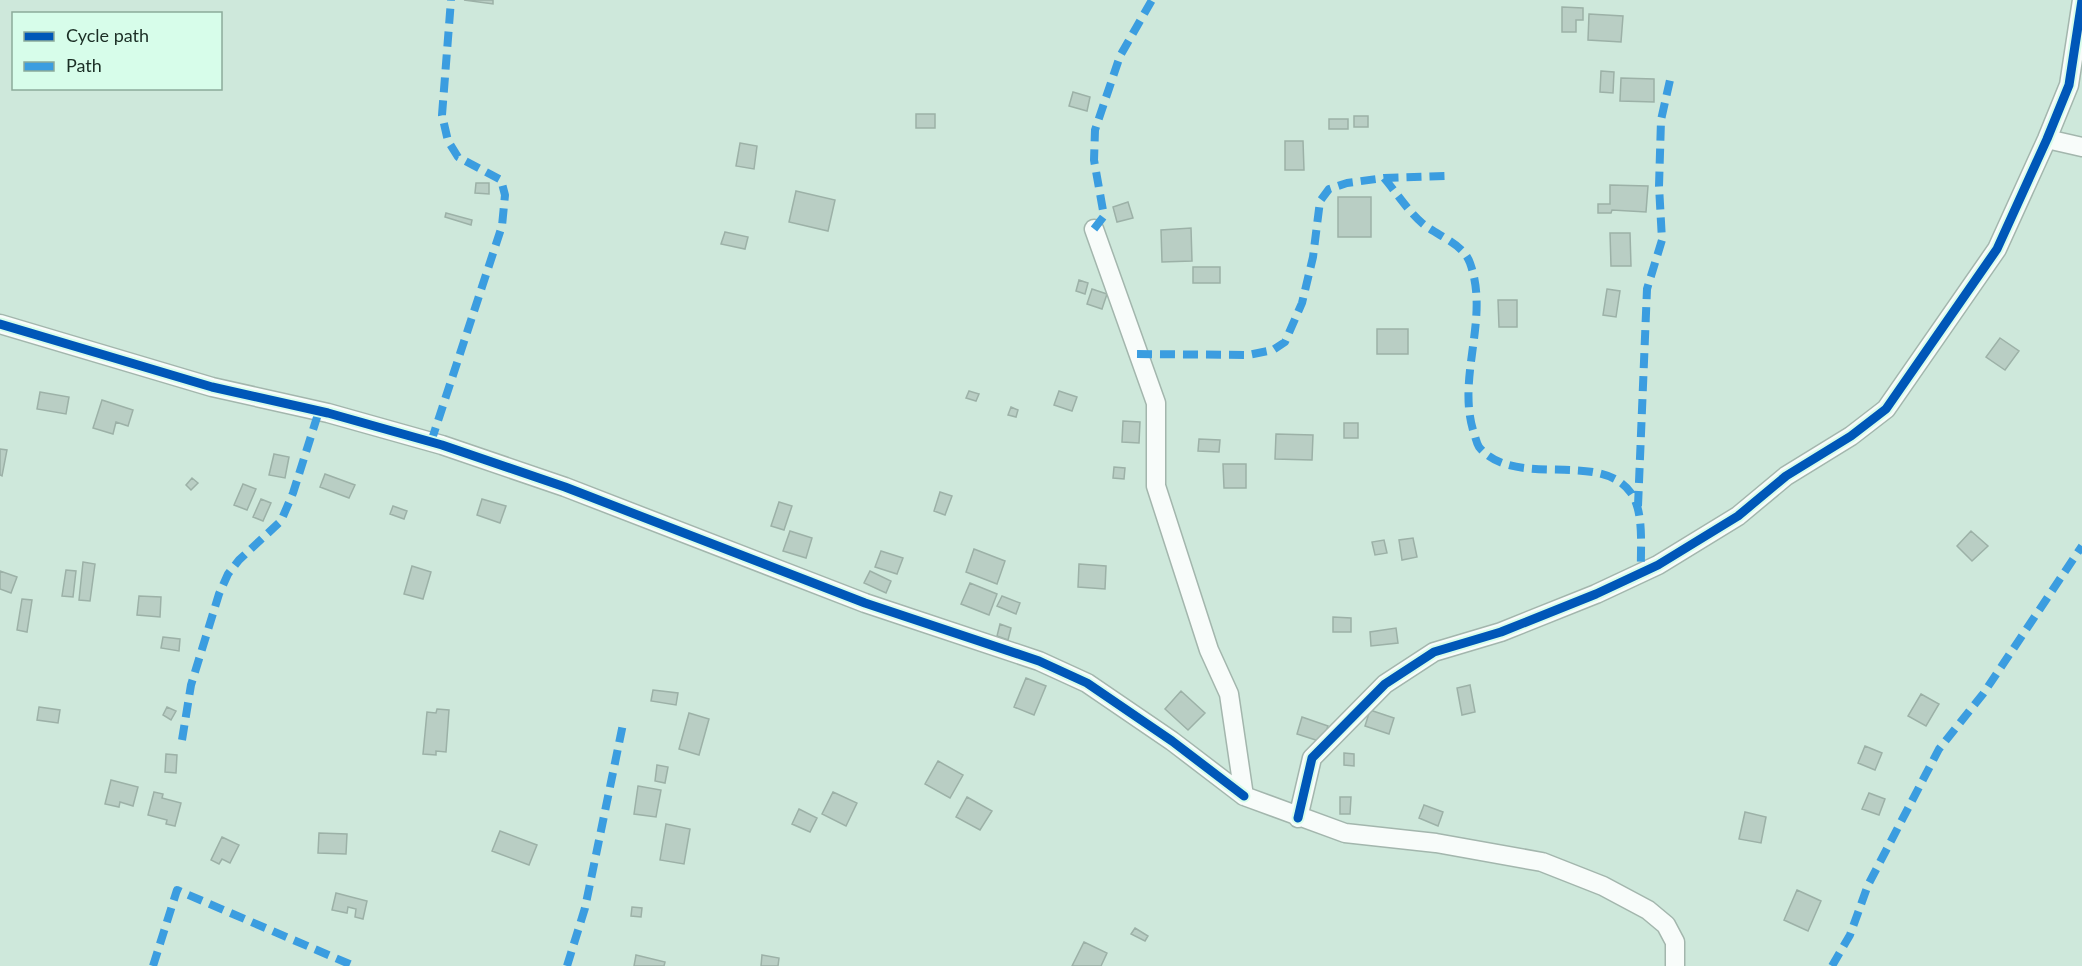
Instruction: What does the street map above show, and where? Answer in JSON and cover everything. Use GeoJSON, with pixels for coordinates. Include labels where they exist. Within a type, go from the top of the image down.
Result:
{"type":"FeatureCollection","features":[{"type":"Feature","properties":{"kind":"street"},"geometry":{"type":"LineString","coordinates":[[1298,818],[1312,758],[1385,684],[1434,652],[1501,632],[1596,594],[1658,565],[1738,516],[1786,476],[1851,436],[1886,409],[1996,249],[2047,139],[2075,88],[2082,0]]}},
{"type":"Feature","properties":{"kind":"street"},"geometry":{"type":"LineString","coordinates":[[2047,139],[2082,147]]}},
{"type":"Feature","properties":{"kind":"street"},"geometry":{"type":"LineString","coordinates":[[1094,229],[1156,403],[1156,486],[1209,650],[1229,694],[1244,796]]}},
{"type":"Feature","properties":{"kind":"street"},"geometry":{"type":"LineString","coordinates":[[0,324],[212,387],[328,413],[442,445],[565,487],[865,603],[1039,661],[1086,683],[1172,741],[1244,796],[1298,818],[1345,833],[1436,843],[1542,862],[1603,886],[1648,910],[1666,925],[1675,942],[1675,966]]}},
{"type":"Feature","properties":{"kind":"building"},"geometry":{"type":"Polygon","coordinates":[[[464,0],[493,0],[493,4],[464,0]]]}},
{"type":"Feature","properties":{"kind":"building"},"geometry":{"type":"Polygon","coordinates":[[[1562,7],[1583,8],[1583,20],[1576,20],[1576,32],[1562,32],[1562,7]]]}},
{"type":"Feature","properties":{"kind":"building"},"geometry":{"type":"Polygon","coordinates":[[[1589,14],[1623,16],[1621,42],[1588,40],[1589,14]]]}},
{"type":"Feature","properties":{"kind":"building"},"geometry":{"type":"Polygon","coordinates":[[[1601,71],[1614,72],[1613,93],[1600,92],[1601,71]]]}},
{"type":"Feature","properties":{"kind":"building"},"geometry":{"type":"Polygon","coordinates":[[[1621,78],[1654,79],[1654,102],[1620,101],[1621,78]]]}},
{"type":"Feature","properties":{"kind":"building"},"geometry":{"type":"Polygon","coordinates":[[[1073,92],[1090,97],[1087,111],[1069,106],[1073,92]]]}},
{"type":"Feature","properties":{"kind":"building"},"geometry":{"type":"Polygon","coordinates":[[[916,114],[935,114],[935,128],[916,128],[916,114]]]}},
{"type":"Feature","properties":{"kind":"building"},"geometry":{"type":"Polygon","coordinates":[[[1354,116],[1368,116],[1368,127],[1354,127],[1354,116]]]}},
{"type":"Feature","properties":{"kind":"building"},"geometry":{"type":"Polygon","coordinates":[[[1329,119],[1348,119],[1348,129],[1329,129],[1329,119]]]}},
{"type":"Feature","properties":{"kind":"building"},"geometry":{"type":"Polygon","coordinates":[[[1285,141],[1303,141],[1304,170],[1285,170],[1285,141]]]}},
{"type":"Feature","properties":{"kind":"building"},"geometry":{"type":"Polygon","coordinates":[[[740,143],[757,146],[754,169],[736,166],[740,143]]]}},
{"type":"Feature","properties":{"kind":"building"},"geometry":{"type":"Polygon","coordinates":[[[476,183],[489,183],[489,194],[475,193],[476,183]]]}},
{"type":"Feature","properties":{"kind":"building"},"geometry":{"type":"Polygon","coordinates":[[[1610,185],[1648,186],[1646,212],[1612,210],[1611,213],[1598,213],[1598,204],[1610,204],[1610,185]]]}},
{"type":"Feature","properties":{"kind":"building"},"geometry":{"type":"Polygon","coordinates":[[[796,191],[835,200],[828,231],[789,222],[796,191]]]}},
{"type":"Feature","properties":{"kind":"building"},"geometry":{"type":"Polygon","coordinates":[[[1338,197],[1371,197],[1371,237],[1338,237],[1338,197]]]}},
{"type":"Feature","properties":{"kind":"building"},"geometry":{"type":"Polygon","coordinates":[[[1128,202],[1133,218],[1117,222],[1113,207],[1128,202]]]}},
{"type":"Feature","properties":{"kind":"building"},"geometry":{"type":"Polygon","coordinates":[[[446,213],[472,220],[471,225],[445,217],[446,213]]]}},
{"type":"Feature","properties":{"kind":"building"},"geometry":{"type":"Polygon","coordinates":[[[1191,228],[1192,261],[1162,262],[1161,230],[1191,228]]]}},
{"type":"Feature","properties":{"kind":"building"},"geometry":{"type":"Polygon","coordinates":[[[725,232],[748,237],[745,249],[721,244],[725,232]]]}},
{"type":"Feature","properties":{"kind":"building"},"geometry":{"type":"Polygon","coordinates":[[[1610,233],[1630,233],[1631,266],[1611,266],[1610,233]]]}},
{"type":"Feature","properties":{"kind":"building"},"geometry":{"type":"Polygon","coordinates":[[[1193,267],[1220,267],[1220,283],[1193,283],[1193,267]]]}},
{"type":"Feature","properties":{"kind":"building"},"geometry":{"type":"Polygon","coordinates":[[[1079,280],[1088,283],[1085,294],[1076,291],[1079,280]]]}},
{"type":"Feature","properties":{"kind":"building"},"geometry":{"type":"Polygon","coordinates":[[[1092,289],[1107,294],[1102,309],[1087,304],[1092,289]]]}},
{"type":"Feature","properties":{"kind":"building"},"geometry":{"type":"Polygon","coordinates":[[[1607,289],[1620,291],[1616,317],[1603,315],[1607,289]]]}},
{"type":"Feature","properties":{"kind":"building"},"geometry":{"type":"Polygon","coordinates":[[[1498,300],[1517,300],[1517,327],[1499,327],[1498,300]]]}},
{"type":"Feature","properties":{"kind":"building"},"geometry":{"type":"Polygon","coordinates":[[[1377,329],[1408,329],[1408,354],[1377,354],[1377,329]]]}},
{"type":"Feature","properties":{"kind":"building"},"geometry":{"type":"Polygon","coordinates":[[[2000,338],[2019,351],[2005,370],[1986,357],[2000,338]]]}},
{"type":"Feature","properties":{"kind":"building"},"geometry":{"type":"Polygon","coordinates":[[[969,391],[979,394],[976,401],[966,398],[969,391]]]}},
{"type":"Feature","properties":{"kind":"building"},"geometry":{"type":"Polygon","coordinates":[[[1059,391],[1077,397],[1072,411],[1054,405],[1059,391]]]}},
{"type":"Feature","properties":{"kind":"building"},"geometry":{"type":"Polygon","coordinates":[[[40,392],[69,397],[66,414],[37,409],[40,392]]]}},
{"type":"Feature","properties":{"kind":"building"},"geometry":{"type":"Polygon","coordinates":[[[102,400],[133,410],[128,426],[116,422],[113,434],[93,428],[102,400]]]}},
{"type":"Feature","properties":{"kind":"building"},"geometry":{"type":"Polygon","coordinates":[[[1011,407],[1018,410],[1016,417],[1008,415],[1011,407]]]}},
{"type":"Feature","properties":{"kind":"building"},"geometry":{"type":"Polygon","coordinates":[[[1123,421],[1140,422],[1139,443],[1122,442],[1123,421]]]}},
{"type":"Feature","properties":{"kind":"building"},"geometry":{"type":"Polygon","coordinates":[[[1344,423],[1358,423],[1358,438],[1344,438],[1344,423]]]}},
{"type":"Feature","properties":{"kind":"building"},"geometry":{"type":"Polygon","coordinates":[[[1276,434],[1313,435],[1312,460],[1275,459],[1276,434]]]}},
{"type":"Feature","properties":{"kind":"building"},"geometry":{"type":"Polygon","coordinates":[[[1199,439],[1220,440],[1219,452],[1198,451],[1199,439]]]}},
{"type":"Feature","properties":{"kind":"building"},"geometry":{"type":"Polygon","coordinates":[[[0,449],[7,450],[2,476],[0,475],[0,449]]]}},
{"type":"Feature","properties":{"kind":"building"},"geometry":{"type":"Polygon","coordinates":[[[274,454],[289,457],[285,478],[269,475],[274,454]]]}},
{"type":"Feature","properties":{"kind":"building"},"geometry":{"type":"Polygon","coordinates":[[[1223,464],[1246,464],[1246,488],[1224,488],[1223,464]]]}},
{"type":"Feature","properties":{"kind":"building"},"geometry":{"type":"Polygon","coordinates":[[[1114,467],[1125,468],[1124,479],[1113,478],[1114,467]]]}},
{"type":"Feature","properties":{"kind":"building"},"geometry":{"type":"Polygon","coordinates":[[[325,474],[355,485],[349,498],[320,487],[325,474]]]}},
{"type":"Feature","properties":{"kind":"building"},"geometry":{"type":"Polygon","coordinates":[[[192,478],[198,483],[191,490],[186,485],[192,478]]]}},
{"type":"Feature","properties":{"kind":"building"},"geometry":{"type":"Polygon","coordinates":[[[243,484],[256,489],[247,510],[234,505],[243,484]]]}},
{"type":"Feature","properties":{"kind":"building"},"geometry":{"type":"Polygon","coordinates":[[[940,492],[952,496],[945,515],[934,511],[940,492]]]}},
{"type":"Feature","properties":{"kind":"building"},"geometry":{"type":"Polygon","coordinates":[[[261,499],[271,503],[263,521],[253,517],[261,499]]]}},
{"type":"Feature","properties":{"kind":"building"},"geometry":{"type":"Polygon","coordinates":[[[482,499],[506,506],[500,523],[477,515],[482,499]]]}},
{"type":"Feature","properties":{"kind":"building"},"geometry":{"type":"Polygon","coordinates":[[[779,502],[792,506],[784,530],[771,526],[779,502]]]}},
{"type":"Feature","properties":{"kind":"building"},"geometry":{"type":"Polygon","coordinates":[[[393,506],[407,511],[404,519],[390,514],[393,506]]]}},
{"type":"Feature","properties":{"kind":"building"},"geometry":{"type":"Polygon","coordinates":[[[790,531],[812,538],[806,558],[783,551],[790,531]]]}},
{"type":"Feature","properties":{"kind":"building"},"geometry":{"type":"Polygon","coordinates":[[[1971,531],[1988,546],[1972,561],[1957,546],[1971,531]]]}},
{"type":"Feature","properties":{"kind":"building"},"geometry":{"type":"Polygon","coordinates":[[[1413,538],[1417,557],[1402,560],[1399,540],[1413,538]]]}},
{"type":"Feature","properties":{"kind":"building"},"geometry":{"type":"Polygon","coordinates":[[[1384,540],[1387,553],[1375,555],[1372,542],[1384,540]]]}},
{"type":"Feature","properties":{"kind":"building"},"geometry":{"type":"Polygon","coordinates":[[[974,549],[1005,561],[997,584],[966,572],[974,549]]]}},
{"type":"Feature","properties":{"kind":"building"},"geometry":{"type":"Polygon","coordinates":[[[881,551],[903,558],[897,574],[875,567],[881,551]]]}},
{"type":"Feature","properties":{"kind":"building"},"geometry":{"type":"Polygon","coordinates":[[[83,562],[95,564],[90,601],[79,600],[83,562]]]}},
{"type":"Feature","properties":{"kind":"building"},"geometry":{"type":"Polygon","coordinates":[[[1079,564],[1106,566],[1105,589],[1078,587],[1079,564]]]}},
{"type":"Feature","properties":{"kind":"building"},"geometry":{"type":"Polygon","coordinates":[[[412,566],[431,572],[423,599],[404,594],[412,566]]]}},
{"type":"Feature","properties":{"kind":"building"},"geometry":{"type":"Polygon","coordinates":[[[66,570],[76,571],[73,597],[62,596],[66,570]]]}},
{"type":"Feature","properties":{"kind":"building"},"geometry":{"type":"Polygon","coordinates":[[[0,571],[17,577],[11,593],[0,589],[0,571]]]}},
{"type":"Feature","properties":{"kind":"building"},"geometry":{"type":"Polygon","coordinates":[[[870,571],[891,581],[886,593],[864,583],[870,571]]]}},
{"type":"Feature","properties":{"kind":"building"},"geometry":{"type":"Polygon","coordinates":[[[970,583],[997,594],[989,615],[961,604],[970,583]]]}},
{"type":"Feature","properties":{"kind":"building"},"geometry":{"type":"Polygon","coordinates":[[[139,596],[161,597],[160,617],[137,615],[139,596]]]}},
{"type":"Feature","properties":{"kind":"building"},"geometry":{"type":"Polygon","coordinates":[[[1002,596],[1020,603],[1016,614],[997,606],[1002,596]]]}},
{"type":"Feature","properties":{"kind":"building"},"geometry":{"type":"Polygon","coordinates":[[[22,599],[32,600],[27,632],[17,630],[22,599]]]}},
{"type":"Feature","properties":{"kind":"building"},"geometry":{"type":"Polygon","coordinates":[[[1333,617],[1351,618],[1351,632],[1333,632],[1333,617]]]}},
{"type":"Feature","properties":{"kind":"building"},"geometry":{"type":"Polygon","coordinates":[[[1000,624],[1011,628],[1008,640],[997,636],[1000,624]]]}},
{"type":"Feature","properties":{"kind":"building"},"geometry":{"type":"Polygon","coordinates":[[[1396,628],[1398,643],[1371,646],[1370,632],[1396,628]]]}},
{"type":"Feature","properties":{"kind":"building"},"geometry":{"type":"Polygon","coordinates":[[[163,637],[180,639],[179,651],[161,648],[163,637]]]}},
{"type":"Feature","properties":{"kind":"building"},"geometry":{"type":"Polygon","coordinates":[[[1026,678],[1046,686],[1034,715],[1014,707],[1026,678]]]}},
{"type":"Feature","properties":{"kind":"building"},"geometry":{"type":"Polygon","coordinates":[[[1470,685],[1475,712],[1462,715],[1457,688],[1470,685]]]}},
{"type":"Feature","properties":{"kind":"building"},"geometry":{"type":"Polygon","coordinates":[[[653,690],[678,693],[676,705],[651,701],[653,690]]]}},
{"type":"Feature","properties":{"kind":"building"},"geometry":{"type":"Polygon","coordinates":[[[1181,691],[1205,713],[1188,730],[1165,709],[1181,691]]]}},
{"type":"Feature","properties":{"kind":"building"},"geometry":{"type":"Polygon","coordinates":[[[1921,694],[1939,704],[1926,726],[1908,716],[1921,694]]]}},
{"type":"Feature","properties":{"kind":"building"},"geometry":{"type":"Polygon","coordinates":[[[39,707],[60,710],[58,723],[37,720],[39,707]]]}},
{"type":"Feature","properties":{"kind":"building"},"geometry":{"type":"Polygon","coordinates":[[[167,707],[176,711],[171,720],[163,715],[167,707]]]}},
{"type":"Feature","properties":{"kind":"building"},"geometry":{"type":"Polygon","coordinates":[[[437,709],[449,710],[446,752],[436,751],[436,755],[423,754],[427,712],[436,713],[437,709]]]}},
{"type":"Feature","properties":{"kind":"building"},"geometry":{"type":"Polygon","coordinates":[[[1370,710],[1394,718],[1389,734],[1365,726],[1370,710]]]}},
{"type":"Feature","properties":{"kind":"building"},"geometry":{"type":"Polygon","coordinates":[[[689,713],[709,719],[699,755],[679,749],[689,713]]]}},
{"type":"Feature","properties":{"kind":"building"},"geometry":{"type":"Polygon","coordinates":[[[1302,717],[1328,726],[1322,742],[1297,734],[1302,717]]]}},
{"type":"Feature","properties":{"kind":"building"},"geometry":{"type":"Polygon","coordinates":[[[1865,746],[1882,753],[1875,770],[1858,763],[1865,746]]]}},
{"type":"Feature","properties":{"kind":"building"},"geometry":{"type":"Polygon","coordinates":[[[1344,753],[1354,754],[1354,766],[1344,765],[1344,753]]]}},
{"type":"Feature","properties":{"kind":"building"},"geometry":{"type":"Polygon","coordinates":[[[166,754],[177,755],[176,773],[165,772],[166,754]]]}},
{"type":"Feature","properties":{"kind":"building"},"geometry":{"type":"Polygon","coordinates":[[[938,761],[963,775],[950,798],[925,784],[938,761]]]}},
{"type":"Feature","properties":{"kind":"building"},"geometry":{"type":"Polygon","coordinates":[[[657,765],[668,767],[665,783],[655,781],[657,765]]]}},
{"type":"Feature","properties":{"kind":"building"},"geometry":{"type":"Polygon","coordinates":[[[111,780],[138,787],[133,806],[120,802],[119,807],[105,804],[111,780]]]}},
{"type":"Feature","properties":{"kind":"building"},"geometry":{"type":"Polygon","coordinates":[[[638,786],[661,790],[656,817],[634,814],[638,786]]]}},
{"type":"Feature","properties":{"kind":"building"},"geometry":{"type":"Polygon","coordinates":[[[154,792],[163,794],[162,798],[181,803],[175,826],[166,824],[167,820],[148,815],[154,792]]]}},
{"type":"Feature","properties":{"kind":"building"},"geometry":{"type":"Polygon","coordinates":[[[833,792],[857,803],[846,826],[822,814],[833,792]]]}},
{"type":"Feature","properties":{"kind":"building"},"geometry":{"type":"Polygon","coordinates":[[[1869,793],[1885,799],[1879,815],[1862,809],[1869,793]]]}},
{"type":"Feature","properties":{"kind":"building"},"geometry":{"type":"Polygon","coordinates":[[[967,797],[992,811],[980,830],[956,817],[967,797]]]}},
{"type":"Feature","properties":{"kind":"building"},"geometry":{"type":"Polygon","coordinates":[[[1340,797],[1351,797],[1350,814],[1340,814],[1340,797]]]}},
{"type":"Feature","properties":{"kind":"building"},"geometry":{"type":"Polygon","coordinates":[[[1424,805],[1443,812],[1438,826],[1419,818],[1424,805]]]}},
{"type":"Feature","properties":{"kind":"building"},"geometry":{"type":"Polygon","coordinates":[[[799,809],[817,818],[810,832],[792,824],[799,809]]]}},
{"type":"Feature","properties":{"kind":"building"},"geometry":{"type":"Polygon","coordinates":[[[1745,812],[1766,817],[1761,843],[1739,839],[1745,812]]]}},
{"type":"Feature","properties":{"kind":"building"},"geometry":{"type":"Polygon","coordinates":[[[666,824],[690,829],[684,864],[660,860],[666,824]]]}},
{"type":"Feature","properties":{"kind":"building"},"geometry":{"type":"Polygon","coordinates":[[[500,831],[537,845],[529,865],[492,851],[500,831]]]}},
{"type":"Feature","properties":{"kind":"building"},"geometry":{"type":"Polygon","coordinates":[[[319,833],[347,834],[346,854],[318,853],[319,833]]]}},
{"type":"Feature","properties":{"kind":"building"},"geometry":{"type":"Polygon","coordinates":[[[222,837],[239,845],[230,863],[222,859],[219,864],[211,860],[222,837]]]}},
{"type":"Feature","properties":{"kind":"building"},"geometry":{"type":"Polygon","coordinates":[[[1797,890],[1821,901],[1808,931],[1784,920],[1797,890]]]}},
{"type":"Feature","properties":{"kind":"building"},"geometry":{"type":"Polygon","coordinates":[[[336,893],[367,901],[363,919],[355,917],[356,909],[348,907],[347,913],[332,910],[336,893]]]}},
{"type":"Feature","properties":{"kind":"building"},"geometry":{"type":"Polygon","coordinates":[[[632,907],[642,908],[641,917],[631,916],[632,907]]]}},
{"type":"Feature","properties":{"kind":"building"},"geometry":{"type":"Polygon","coordinates":[[[1135,928],[1148,936],[1145,941],[1131,934],[1135,928]]]}},
{"type":"Feature","properties":{"kind":"building"},"geometry":{"type":"Polygon","coordinates":[[[1084,942],[1107,953],[1101,966],[1072,966],[1084,942]]]}},
{"type":"Feature","properties":{"kind":"building"},"geometry":{"type":"Polygon","coordinates":[[[636,955],[665,962],[664,966],[634,966],[636,955]]]}},
{"type":"Feature","properties":{"kind":"building"},"geometry":{"type":"Polygon","coordinates":[[[762,955],[779,958],[778,966],[761,966],[762,955]]]}},
{"type":"Feature","properties":{"kind":"marked path"},"geometry":{"type":"LineString","coordinates":[[431,442],[502,226],[505,195],[501,180],[458,157],[448,141],[442,115],[451,0]]}},
{"type":"Feature","properties":{"kind":"marked path"},"geometry":{"type":"LineString","coordinates":[[1094,229],[1104,216],[1094,160],[1095,130],[1120,56],[1152,0]]}},
{"type":"Feature","properties":{"kind":"marked path"},"geometry":{"type":"LineString","coordinates":[[1638,506],[1647,289],[1662,240],[1659,186],[1661,120],[1670,80]]}},
{"type":"Feature","properties":{"kind":"marked path"},"geometry":{"type":"LineString","coordinates":[[1137,354],[1248,355],[1273,350],[1285,342],[1302,303],[1313,257],[1320,201],[1329,189],[1347,183],[1384,178],[1445,176]]}},
{"type":"Feature","properties":{"kind":"marked path"},"geometry":{"type":"LineString","coordinates":[[1384,178],[1417,218],[1462,250],[1470,263],[1477,305],[1470,367],[1469,409],[1479,447],[1494,460],[1513,466],[1579,470],[1599,473],[1617,480],[1631,493],[1638,511],[1641,532],[1641,573]]}},
{"type":"Feature","properties":{"kind":"marked path"},"geometry":{"type":"LineString","coordinates":[[182,740],[191,685],[219,594],[228,574],[239,560],[281,521],[293,493],[319,411]]}},
{"type":"Feature","properties":{"kind":"marked path"},"geometry":{"type":"LineString","coordinates":[[1832,966],[1850,935],[1868,885],[1939,749],[1983,694],[2082,546]]}},
{"type":"Feature","properties":{"kind":"marked path"},"geometry":{"type":"LineString","coordinates":[[567,966],[585,908],[623,724]]}},
{"type":"Feature","properties":{"kind":"marked path"},"geometry":{"type":"LineString","coordinates":[[153,966],[177,890],[354,966]]}},
{"type":"Feature","properties":{"kind":"cycle path"},"geometry":{"type":"LineString","coordinates":[[1298,818],[1312,758],[1385,684],[1434,652],[1501,632],[1596,594],[1658,565],[1738,516],[1786,476],[1851,436],[1886,409],[1997,249],[2069,85],[2082,0]]}},
{"type":"Feature","properties":{"kind":"cycle path"},"geometry":{"type":"LineString","coordinates":[[0,324],[212,387],[328,413],[442,445],[565,487],[865,603],[1039,661],[1087,683],[1172,741],[1244,796]]}}]}
